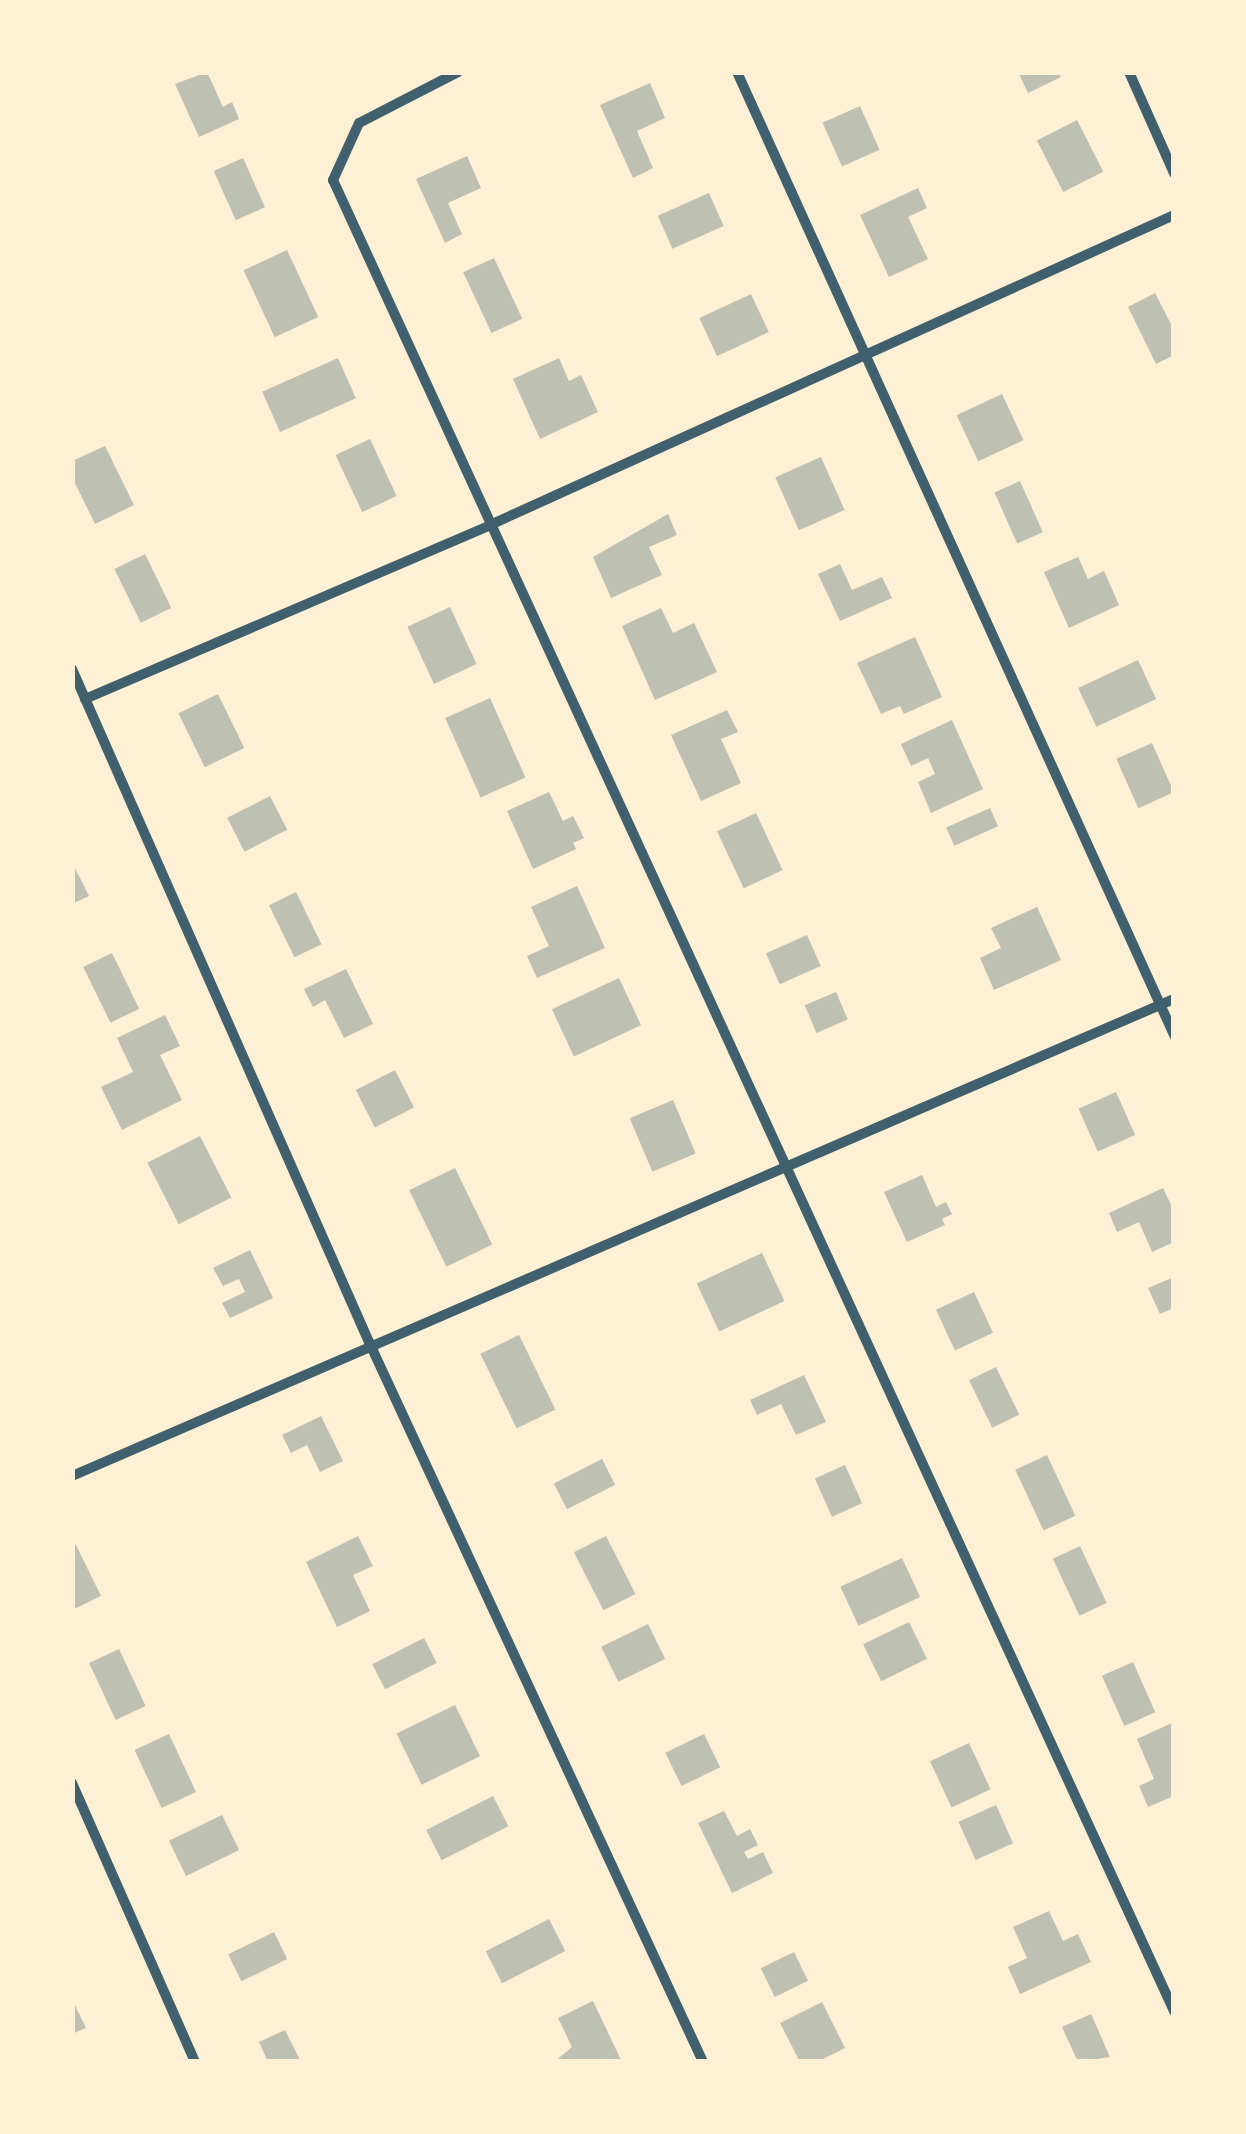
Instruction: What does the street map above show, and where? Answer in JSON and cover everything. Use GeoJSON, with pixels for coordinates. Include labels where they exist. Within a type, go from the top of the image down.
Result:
{"type":"FeatureCollection","features":[{"type":"Feature","properties":{"kind":"street"},"geometry":{"type":"LineString","coordinates":[[458,72],[358,123],[333,180],[1174,2010]]}},
{"type":"Feature","properties":{"kind":"street"},"geometry":{"type":"LineString","coordinates":[[737,72],[1174,1035]]}},
{"type":"Feature","properties":{"kind":"street"},"geometry":{"type":"LineString","coordinates":[[1129,72],[1174,173]]}},
{"type":"Feature","properties":{"kind":"street"},"geometry":{"type":"LineString","coordinates":[[86,699],[490,526],[862,351],[1174,214]]}},
{"type":"Feature","properties":{"kind":"street"},"geometry":{"type":"LineString","coordinates":[[72,669],[369,1342],[703,2062]]}},
{"type":"Feature","properties":{"kind":"street"},"geometry":{"type":"LineString","coordinates":[[72,1476],[172,1437],[369,1342],[1174,999]]}},
{"type":"Feature","properties":{"kind":"street"},"geometry":{"type":"LineString","coordinates":[[72,1783],[195,2062]]}},
{"type":"Feature","properties":{"kind":"building"},"geometry":{"type":"Polygon","coordinates":[[[207,72],[223,107],[232,102],[239,119],[199,137],[175,84],[207,72]]]}},
{"type":"Feature","properties":{"kind":"building"},"geometry":{"type":"Polygon","coordinates":[[[1018,72],[1058,72],[1061,77],[1028,93],[1018,72]]]}},
{"type":"Feature","properties":{"kind":"building"},"geometry":{"type":"Polygon","coordinates":[[[650,83],[665,118],[637,131],[653,168],[633,178],[600,105],[650,83]]]}},
{"type":"Feature","properties":{"kind":"building"},"geometry":{"type":"Polygon","coordinates":[[[860,106],[880,150],[842,167],[823,123],[860,106]]]}},
{"type":"Feature","properties":{"kind":"building"},"geometry":{"type":"Polygon","coordinates":[[[1077,120],[1103,172],[1063,192],[1037,140],[1077,120]]]}},
{"type":"Feature","properties":{"kind":"building"},"geometry":{"type":"Polygon","coordinates":[[[467,156],[481,188],[448,203],[462,234],[445,243],[416,179],[467,156]]]}},
{"type":"Feature","properties":{"kind":"building"},"geometry":{"type":"Polygon","coordinates":[[[243,158],[265,207],[236,220],[214,171],[243,158]]]}},
{"type":"Feature","properties":{"kind":"building"},"geometry":{"type":"Polygon","coordinates":[[[918,188],[927,208],[908,217],[928,259],[889,277],[860,215],[918,188]]]}},
{"type":"Feature","properties":{"kind":"building"},"geometry":{"type":"Polygon","coordinates":[[[709,193],[724,226],[672,249],[658,216],[709,193]]]}},
{"type":"Feature","properties":{"kind":"building"},"geometry":{"type":"Polygon","coordinates":[[[287,250],[318,317],[275,337],[243,270],[287,250]]]}},
{"type":"Feature","properties":{"kind":"building"},"geometry":{"type":"Polygon","coordinates":[[[494,258],[522,319],[492,333],[463,272],[494,258]]]}},
{"type":"Feature","properties":{"kind":"building"},"geometry":{"type":"Polygon","coordinates":[[[1155,293],[1174,330],[1174,355],[1156,364],[1128,307],[1155,293]]]}},
{"type":"Feature","properties":{"kind":"building"},"geometry":{"type":"Polygon","coordinates":[[[751,294],[769,332],[717,356],[699,318],[751,294]]]}},
{"type":"Feature","properties":{"kind":"building"},"geometry":{"type":"Polygon","coordinates":[[[338,358],[356,398],[280,432],[262,392],[338,358]]]}},
{"type":"Feature","properties":{"kind":"building"},"geometry":{"type":"Polygon","coordinates":[[[559,358],[569,381],[581,375],[598,412],[540,439],[513,379],[559,358]]]}},
{"type":"Feature","properties":{"kind":"building"},"geometry":{"type":"Polygon","coordinates":[[[1002,394],[1024,440],[978,461],[957,415],[1002,394]]]}},
{"type":"Feature","properties":{"kind":"building"},"geometry":{"type":"Polygon","coordinates":[[[370,439],[397,496],[362,512],[336,455],[370,439]]]}},
{"type":"Feature","properties":{"kind":"building"},"geometry":{"type":"Polygon","coordinates":[[[105,446],[134,505],[95,524],[72,477],[72,461],[105,446]]]}},
{"type":"Feature","properties":{"kind":"building"},"geometry":{"type":"Polygon","coordinates":[[[821,457],[845,510],[799,530],[775,477],[821,457]]]}},
{"type":"Feature","properties":{"kind":"building"},"geometry":{"type":"Polygon","coordinates":[[[1020,481],[1043,532],[1017,544],[994,492],[1020,481]]]}},
{"type":"Feature","properties":{"kind":"building"},"geometry":{"type":"Polygon","coordinates":[[[668,514],[677,535],[649,547],[662,575],[611,598],[593,557],[668,514]]]}},
{"type":"Feature","properties":{"kind":"building"},"geometry":{"type":"Polygon","coordinates":[[[145,554],[171,608],[141,623],[114,569],[145,554]]]}},
{"type":"Feature","properties":{"kind":"building"},"geometry":{"type":"Polygon","coordinates":[[[1078,557],[1088,579],[1104,571],[1119,605],[1069,628],[1044,572],[1078,557]]]}},
{"type":"Feature","properties":{"kind":"building"},"geometry":{"type":"Polygon","coordinates":[[[840,564],[852,590],[882,577],[892,598],[840,621],[818,574],[840,564]]]}},
{"type":"Feature","properties":{"kind":"building"},"geometry":{"type":"Polygon","coordinates":[[[450,607],[477,664],[434,684],[407,627],[450,607]]]}},
{"type":"Feature","properties":{"kind":"building"},"geometry":{"type":"Polygon","coordinates":[[[661,608],[673,633],[694,623],[717,672],[655,700],[622,626],[661,608]]]}},
{"type":"Feature","properties":{"kind":"building"},"geometry":{"type":"Polygon","coordinates":[[[915,637],[942,697],[904,714],[900,706],[881,714],[857,663],[915,637]]]}},
{"type":"Feature","properties":{"kind":"building"},"geometry":{"type":"Polygon","coordinates":[[[1138,660],[1156,699],[1096,727],[1078,688],[1138,660]]]}},
{"type":"Feature","properties":{"kind":"building"},"geometry":{"type":"Polygon","coordinates":[[[218,694],[244,748],[205,767],[178,713],[218,694]]]}},
{"type":"Feature","properties":{"kind":"building"},"geometry":{"type":"Polygon","coordinates":[[[490,698],[525,777],[481,797],[445,718],[490,698]]]}},
{"type":"Feature","properties":{"kind":"building"},"geometry":{"type":"Polygon","coordinates":[[[727,710],[738,732],[721,739],[741,783],[701,801],[671,735],[727,710]]]}},
{"type":"Feature","properties":{"kind":"building"},"geometry":{"type":"Polygon","coordinates":[[[952,720],[983,789],[931,813],[918,782],[935,774],[928,758],[911,766],[901,744],[952,720]]]}},
{"type":"Feature","properties":{"kind":"building"},"geometry":{"type":"Polygon","coordinates":[[[1152,743],[1174,792],[1138,808],[1116,759],[1152,743]]]}},
{"type":"Feature","properties":{"kind":"building"},"geometry":{"type":"Polygon","coordinates":[[[549,792],[563,821],[573,816],[584,838],[573,843],[576,849],[533,869],[507,811],[549,792]]]}},
{"type":"Feature","properties":{"kind":"building"},"geometry":{"type":"Polygon","coordinates":[[[270,796],[287,830],[244,852],[227,818],[270,796]]]}},
{"type":"Feature","properties":{"kind":"building"},"geometry":{"type":"Polygon","coordinates":[[[990,808],[998,826],[954,846],[946,828],[990,808]]]}},
{"type":"Feature","properties":{"kind":"building"},"geometry":{"type":"Polygon","coordinates":[[[756,813],[783,870],[744,888],[717,831],[756,813]]]}},
{"type":"Feature","properties":{"kind":"building"},"geometry":{"type":"Polygon","coordinates":[[[72,862],[89,896],[72,904],[72,862]]]}},
{"type":"Feature","properties":{"kind":"building"},"geometry":{"type":"Polygon","coordinates":[[[577,886],[605,948],[537,978],[527,956],[549,946],[531,907],[577,886]]]}},
{"type":"Feature","properties":{"kind":"building"},"geometry":{"type":"Polygon","coordinates":[[[296,892],[321,944],[294,957],[269,905],[296,892]]]}},
{"type":"Feature","properties":{"kind":"building"},"geometry":{"type":"Polygon","coordinates":[[[1037,907],[1061,960],[994,990],[980,958],[1001,948],[991,928],[1037,907]]]}},
{"type":"Feature","properties":{"kind":"building"},"geometry":{"type":"Polygon","coordinates":[[[807,935],[821,966],[780,984],[766,953],[807,935]]]}},
{"type":"Feature","properties":{"kind":"building"},"geometry":{"type":"Polygon","coordinates":[[[112,953],[139,1009],[110,1023],[83,967],[112,953]]]}},
{"type":"Feature","properties":{"kind":"building"},"geometry":{"type":"Polygon","coordinates":[[[346,969],[373,1024],[344,1038],[325,1000],[313,1007],[304,989],[346,969]]]}},
{"type":"Feature","properties":{"kind":"building"},"geometry":{"type":"Polygon","coordinates":[[[619,978],[641,1025],[574,1056],[552,1009],[619,978]]]}},
{"type":"Feature","properties":{"kind":"building"},"geometry":{"type":"Polygon","coordinates":[[[836,992],[848,1020],[816,1033],[805,1005],[836,992]]]}},
{"type":"Feature","properties":{"kind":"building"},"geometry":{"type":"Polygon","coordinates":[[[165,1015],[180,1046],[160,1055],[182,1100],[122,1130],[101,1087],[133,1072],[117,1038],[165,1015]]]}},
{"type":"Feature","properties":{"kind":"building"},"geometry":{"type":"Polygon","coordinates":[[[395,1070],[414,1107],[375,1127],[356,1090],[395,1070]]]}},
{"type":"Feature","properties":{"kind":"building"},"geometry":{"type":"Polygon","coordinates":[[[1116,1092],[1135,1135],[1098,1152],[1079,1109],[1116,1092]]]}},
{"type":"Feature","properties":{"kind":"building"},"geometry":{"type":"Polygon","coordinates":[[[673,1100],[696,1153],[652,1172],[630,1118],[673,1100]]]}},
{"type":"Feature","properties":{"kind":"building"},"geometry":{"type":"Polygon","coordinates":[[[200,1136],[231,1197],[179,1224],[147,1163],[200,1136]]]}},
{"type":"Feature","properties":{"kind":"building"},"geometry":{"type":"Polygon","coordinates":[[[455,1168],[492,1244],[446,1267],[409,1190],[455,1168]]]}},
{"type":"Feature","properties":{"kind":"building"},"geometry":{"type":"Polygon","coordinates":[[[922,1175],[936,1207],[946,1202],[952,1214],[942,1219],[945,1225],[907,1242],[884,1192],[922,1175]]]}},
{"type":"Feature","properties":{"kind":"building"},"geometry":{"type":"Polygon","coordinates":[[[1163,1188],[1174,1211],[1174,1242],[1152,1252],[1139,1222],[1117,1232],[1109,1213],[1163,1188]]]}},
{"type":"Feature","properties":{"kind":"building"},"geometry":{"type":"Polygon","coordinates":[[[250,1250],[273,1298],[230,1318],[222,1303],[245,1292],[239,1279],[223,1286],[213,1268],[250,1250]]]}},
{"type":"Feature","properties":{"kind":"building"},"geometry":{"type":"Polygon","coordinates":[[[762,1253],[784,1301],[719,1331],[697,1283],[762,1253]]]}},
{"type":"Feature","properties":{"kind":"building"},"geometry":{"type":"Polygon","coordinates":[[[1174,1277],[1174,1308],[1160,1314],[1148,1288],[1174,1277]]]}},
{"type":"Feature","properties":{"kind":"building"},"geometry":{"type":"Polygon","coordinates":[[[974,1292],[993,1333],[955,1351],[936,1310],[974,1292]]]}},
{"type":"Feature","properties":{"kind":"building"},"geometry":{"type":"Polygon","coordinates":[[[519,1335],[555,1410],[517,1428],[480,1354],[519,1335]]]}},
{"type":"Feature","properties":{"kind":"building"},"geometry":{"type":"Polygon","coordinates":[[[996,1367],[1019,1415],[992,1428],[969,1380],[996,1367]]]}},
{"type":"Feature","properties":{"kind":"building"},"geometry":{"type":"Polygon","coordinates":[[[804,1375],[826,1422],[796,1435],[781,1404],[757,1415],[750,1400],[804,1375]]]}},
{"type":"Feature","properties":{"kind":"building"},"geometry":{"type":"Polygon","coordinates":[[[321,1416],[343,1461],[320,1472],[307,1445],[291,1453],[282,1435],[321,1416]]]}},
{"type":"Feature","properties":{"kind":"building"},"geometry":{"type":"Polygon","coordinates":[[[1047,1455],[1075,1516],[1044,1531],[1015,1470],[1047,1455]]]}},
{"type":"Feature","properties":{"kind":"building"},"geometry":{"type":"Polygon","coordinates":[[[602,1459],[615,1485],[567,1509],[554,1484],[602,1459]]]}},
{"type":"Feature","properties":{"kind":"building"},"geometry":{"type":"Polygon","coordinates":[[[845,1465],[862,1503],[832,1517],[815,1478],[845,1465]]]}},
{"type":"Feature","properties":{"kind":"building"},"geometry":{"type":"Polygon","coordinates":[[[358,1536],[373,1566],[353,1575],[370,1611],[337,1627],[306,1562],[358,1536]]]}},
{"type":"Feature","properties":{"kind":"building"},"geometry":{"type":"Polygon","coordinates":[[[606,1536],[636,1594],[603,1610],[574,1552],[606,1536]]]}},
{"type":"Feature","properties":{"kind":"building"},"geometry":{"type":"Polygon","coordinates":[[[75,1543],[101,1596],[72,1610],[72,1545],[75,1543]]]}},
{"type":"Feature","properties":{"kind":"building"},"geometry":{"type":"Polygon","coordinates":[[[1080,1546],[1107,1603],[1079,1616],[1053,1559],[1080,1546]]]}},
{"type":"Feature","properties":{"kind":"building"},"geometry":{"type":"Polygon","coordinates":[[[902,1558],[920,1597],[859,1626],[840,1587],[902,1558]]]}},
{"type":"Feature","properties":{"kind":"building"},"geometry":{"type":"Polygon","coordinates":[[[909,1622],[927,1659],[881,1681],[863,1644],[909,1622]]]}},
{"type":"Feature","properties":{"kind":"building"},"geometry":{"type":"Polygon","coordinates":[[[648,1624],[665,1659],[618,1682],[601,1647],[648,1624]]]}},
{"type":"Feature","properties":{"kind":"building"},"geometry":{"type":"Polygon","coordinates":[[[424,1638],[437,1663],[385,1689],[372,1664],[424,1638]]]}},
{"type":"Feature","properties":{"kind":"building"},"geometry":{"type":"Polygon","coordinates":[[[119,1649],[146,1706],[116,1720],[89,1663],[119,1649]]]}},
{"type":"Feature","properties":{"kind":"building"},"geometry":{"type":"Polygon","coordinates":[[[1133,1662],[1155,1712],[1124,1726],[1102,1676],[1133,1662]]]}},
{"type":"Feature","properties":{"kind":"building"},"geometry":{"type":"Polygon","coordinates":[[[455,1705],[480,1756],[422,1785],[397,1733],[455,1705]]]}},
{"type":"Feature","properties":{"kind":"building"},"geometry":{"type":"Polygon","coordinates":[[[1174,1722],[1174,1796],[1148,1807],[1139,1786],[1154,1779],[1137,1739],[1174,1722]]]}},
{"type":"Feature","properties":{"kind":"building"},"geometry":{"type":"Polygon","coordinates":[[[169,1734],[196,1792],[162,1808],[135,1750],[169,1734]]]}},
{"type":"Feature","properties":{"kind":"building"},"geometry":{"type":"Polygon","coordinates":[[[704,1734],[720,1767],[682,1786],[665,1753],[704,1734]]]}},
{"type":"Feature","properties":{"kind":"building"},"geometry":{"type":"Polygon","coordinates":[[[969,1743],[991,1789],[952,1807],[930,1761],[969,1743]]]}},
{"type":"Feature","properties":{"kind":"building"},"geometry":{"type":"Polygon","coordinates":[[[493,1796],[508,1826],[442,1860],[426,1830],[493,1796]]]}},
{"type":"Feature","properties":{"kind":"building"},"geometry":{"type":"Polygon","coordinates":[[[996,1805],[1013,1843],[976,1860],[959,1822],[996,1805]]]}},
{"type":"Feature","properties":{"kind":"building"},"geometry":{"type":"Polygon","coordinates":[[[724,1811],[737,1836],[750,1829],[758,1845],[744,1852],[748,1859],[763,1852],[773,1873],[732,1893],[698,1823],[724,1811]]]}},
{"type":"Feature","properties":{"kind":"building"},"geometry":{"type":"Polygon","coordinates":[[[222,1815],[239,1850],[186,1876],[169,1841],[222,1815]]]}},
{"type":"Feature","properties":{"kind":"building"},"geometry":{"type":"Polygon","coordinates":[[[1049,1911],[1063,1941],[1078,1934],[1091,1962],[1020,1994],[1008,1967],[1027,1958],[1013,1927],[1049,1911]]]}},
{"type":"Feature","properties":{"kind":"building"},"geometry":{"type":"Polygon","coordinates":[[[549,1919],[565,1951],[502,1983],[486,1951],[549,1919]]]}},
{"type":"Feature","properties":{"kind":"building"},"geometry":{"type":"Polygon","coordinates":[[[274,1932],[287,1959],[241,1981],[228,1954],[274,1932]]]}},
{"type":"Feature","properties":{"kind":"building"},"geometry":{"type":"Polygon","coordinates":[[[794,1952],[808,1981],[775,1997],[761,1968],[794,1952]]]}},
{"type":"Feature","properties":{"kind":"building"},"geometry":{"type":"Polygon","coordinates":[[[72,1999],[86,2028],[72,2034],[72,1999]]]}},
{"type":"Feature","properties":{"kind":"building"},"geometry":{"type":"Polygon","coordinates":[[[593,2001],[622,2062],[554,2062],[572,2047],[558,2018],[593,2001]]]}},
{"type":"Feature","properties":{"kind":"building"},"geometry":{"type":"Polygon","coordinates":[[[822,2002],[845,2048],[817,2062],[800,2062],[780,2023],[822,2002]]]}},
{"type":"Feature","properties":{"kind":"building"},"geometry":{"type":"Polygon","coordinates":[[[1091,2014],[1110,2057],[1078,2062],[1062,2027],[1091,2014]]]}},
{"type":"Feature","properties":{"kind":"building"},"geometry":{"type":"Polygon","coordinates":[[[285,2030],[301,2062],[268,2062],[259,2042],[285,2030]]]}}]}
